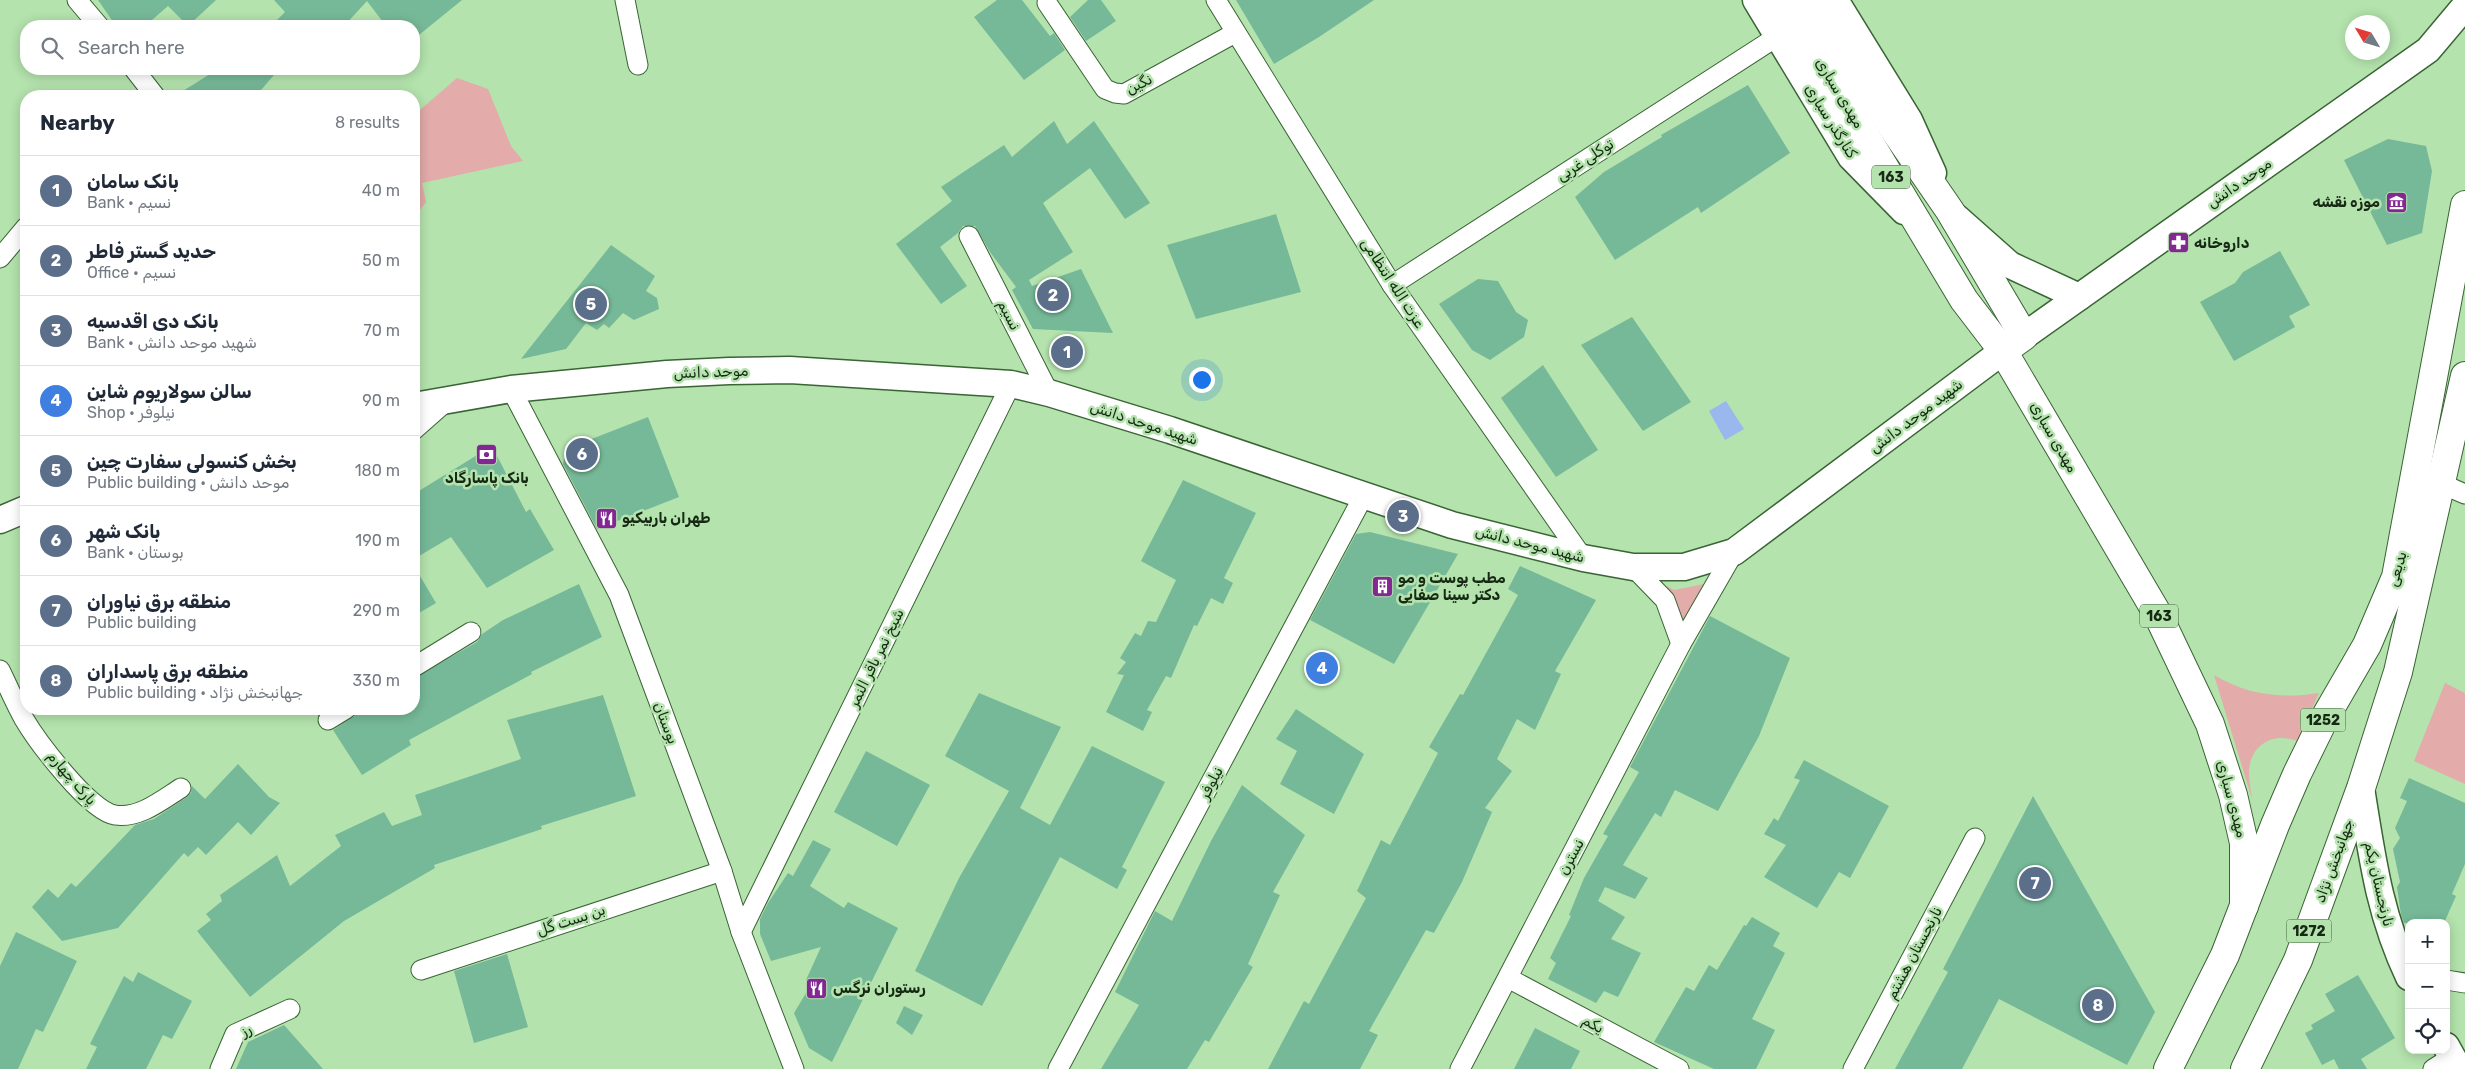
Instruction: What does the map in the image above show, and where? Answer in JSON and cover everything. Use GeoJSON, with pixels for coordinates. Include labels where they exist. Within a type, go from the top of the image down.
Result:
{"type":"FeatureCollection","features":[{"type":"Feature","properties":{"kind":"main road","name":"کنارگذر سباری"},"geometry":{"type":"LineString","coordinates":[[1756,0],[1851,157],[1922,229]]}},
{"type":"Feature","properties":{"kind":"main road","name":"مهدی سباری"},"geometry":{"type":"LineString","coordinates":[[1784,0],[1964,300],[2014,343]]}},
{"type":"Feature","properties":{"kind":"main road","name":"مهدی سباری"},"geometry":{"type":"LineString","coordinates":[[1813,0],[1895,131],[1950,212],[2014,343],[2157,613],[2210,724],[2233,795],[2244,843],[2244,906]]}},
{"type":"Feature","properties":{"kind":"main road"},"geometry":{"type":"LineString","coordinates":[[1835,0],[1909,120],[1950,212],[2010,265],[2079,297]]}},
{"type":"Feature","properties":{"kind":"main road","name":"موحد دانش"},"geometry":{"type":"LineString","coordinates":[[2014,343],[2428,50],[2465,6]]}},
{"type":"Feature","properties":{"kind":"main road","name":"بدیعی"},"geometry":{"type":"LineString","coordinates":[[2244,906],[2297,774],[2323,721],[2367,645],[2396,577],[2465,205]]}},
{"type":"Feature","properties":{"kind":"main road","name":"شهید موحد دانش"},"geometry":{"type":"LineString","coordinates":[[1011,384],[1049,393],[1170,430],[1452,525],[1583,558],[1633,567],[1684,567],[1734,552],[2014,343]]}},
{"type":"Feature","properties":{"kind":"main road","name":"موحد دانش"},"geometry":{"type":"LineString","coordinates":[[420,405],[511,389],[666,374],[790,370],[1011,384]]}},
{"type":"Feature","properties":{"kind":"main road","name":"بدیعی"},"geometry":{"type":"LineString","coordinates":[[2360,788],[2398,672],[2453,489],[2465,376]]}},
{"type":"Feature","properties":{"kind":"main road"},"geometry":{"type":"LineString","coordinates":[[0,520],[20,512]]}},
{"type":"Feature","properties":{"kind":"main road","name":"نارنجستان یکم"},"geometry":{"type":"LineString","coordinates":[[2360,788],[2374,873],[2386,922],[2405,969]]}},
{"type":"Feature","properties":{"kind":"main road","name":"جهانبخش نژاد"},"geometry":{"type":"LineString","coordinates":[[2245,1069],[2298,960],[2360,788]]}},
{"type":"Feature","properties":{"kind":"main road"},"geometry":{"type":"LineString","coordinates":[[2168,1069],[2226,955],[2244,906]]}},
{"type":"Feature","properties":{"kind":"street"},"geometry":{"type":"LineString","coordinates":[[77,0],[94,20]]}},
{"type":"Feature","properties":{"kind":"street"},"geometry":{"type":"LineString","coordinates":[[625,0],[638,65]]}},
{"type":"Feature","properties":{"kind":"street","name":"عزت الله انتظامی"},"geometry":{"type":"LineString","coordinates":[[1216,0],[1392,285],[1583,558]]}},
{"type":"Feature","properties":{"kind":"street","name":"نگین"},"geometry":{"type":"LineString","coordinates":[[1047,3],[1105,89],[1115,93],[1124,94],[1235,33]]}},
{"type":"Feature","properties":{"kind":"street","name":"توکلی غربی"},"geometry":{"type":"LineString","coordinates":[[1392,285],[1778,36]]}},
{"type":"Feature","properties":{"kind":"street"},"geometry":{"type":"LineString","coordinates":[[139,75],[150,90]]}},
{"type":"Feature","properties":{"kind":"street"},"geometry":{"type":"LineString","coordinates":[[0,258],[20,234]]}},
{"type":"Feature","properties":{"kind":"street","name":"نسیم"},"geometry":{"type":"LineString","coordinates":[[970,236],[1049,393]]}},
{"type":"Feature","properties":{"kind":"street","name":"شیخ نمر باقر النمر"},"geometry":{"type":"LineString","coordinates":[[742,932],[1011,384]]}},
{"type":"Feature","properties":{"kind":"street","name":"بوستان"},"geometry":{"type":"LineString","coordinates":[[511,389],[619,595],[794,1069]]}},
{"type":"Feature","properties":{"kind":"street"},"geometry":{"type":"LineString","coordinates":[[420,425],[448,400]]}},
{"type":"Feature","properties":{"kind":"street","name":"نیلوفر"},"geometry":{"type":"LineString","coordinates":[[1058,1069],[1363,496]]}},
{"type":"Feature","properties":{"kind":"street","name":"نسترن"},"geometry":{"type":"LineString","coordinates":[[1460,1069],[1682,644],[1734,552]]}},
{"type":"Feature","properties":{"kind":"street"},"geometry":{"type":"LineString","coordinates":[[1633,567],[1666,600],[1682,644]]}},
{"type":"Feature","properties":{"kind":"street"},"geometry":{"type":"LineString","coordinates":[[420,663],[471,632]]}},
{"type":"Feature","properties":{"kind":"street","name":"پارک چهارم"},"geometry":{"type":"LineString","coordinates":[[0,670],[20,712]]}},
{"type":"Feature","properties":{"kind":"street","name":"پارک چهارم"},"geometry":{"type":"LineString","coordinates":[[22,715],[81,793],[99,809],[114,815],[138,813],[181,788]]}},
{"type":"Feature","properties":{"kind":"street"},"geometry":{"type":"LineString","coordinates":[[328,720],[336,715]]}},
{"type":"Feature","properties":{"kind":"street","name":"نارنجستان هشتم"},"geometry":{"type":"LineString","coordinates":[[1853,1069],[1974,838]]}},
{"type":"Feature","properties":{"kind":"street","name":"بن بست گل"},"geometry":{"type":"LineString","coordinates":[[421,970],[722,871]]}},
{"type":"Feature","properties":{"kind":"street","name":"یکم"},"geometry":{"type":"LineString","coordinates":[[1508,978],[1679,1069]]}},
{"type":"Feature","properties":{"kind":"street"},"geometry":{"type":"LineString","coordinates":[[2450,980],[2465,982]]}},
{"type":"Feature","properties":{"kind":"street","name":"رز"},"geometry":{"type":"LineString","coordinates":[[220,1069],[235,1034],[290,1009]]}},
{"type":"Feature","properties":{"kind":"shaded area"},"geometry":{"type":"Polygon","coordinates":[[[457,78],[488,89],[511,146],[523,161],[422,183],[426,202],[420,210],[420,110],[457,78]]]}},
{"type":"Feature","properties":{"kind":"shaded area"},"geometry":{"type":"Polygon","coordinates":[[[1704,584],[1704,595],[1681,627],[1667,586],[1674,590],[1704,584]]]}},
{"type":"Feature","properties":{"kind":"shaded area"},"geometry":{"type":"Polygon","coordinates":[[[2214,675],[2239,687],[2265,694],[2291,696],[2319,693],[2297,741],[2287,738],[2270,740],[2257,749],[2252,756],[2249,778],[2252,799],[2214,675]]]}},
{"type":"Feature","properties":{"kind":"shaded area"},"geometry":{"type":"Polygon","coordinates":[[[2445,683],[2465,693],[2465,784],[2414,761],[2445,683]]]}},
{"type":"Feature","properties":{"kind":"water"},"geometry":{"type":"Polygon","coordinates":[[[1726,401],[1744,429],[1725,440],[1709,411],[1726,401]]]}},
{"type":"Feature","properties":{"kind":"building"},"geometry":{"type":"Polygon","coordinates":[[[98,0],[216,0],[194,20],[182,20],[168,6],[152,20],[112,20],[98,0]]]}},
{"type":"Feature","properties":{"kind":"building"},"geometry":{"type":"Polygon","coordinates":[[[274,0],[462,0],[420,34],[420,20],[381,20],[367,1],[350,20],[277,20],[285,12],[274,0]]]}},
{"type":"Feature","properties":{"kind":"building"},"geometry":{"type":"Polygon","coordinates":[[[997,0],[1022,0],[1050,36],[1054,33],[1065,50],[1024,80],[974,17],[997,0]]]}},
{"type":"Feature","properties":{"kind":"building"},"geometry":{"type":"Polygon","coordinates":[[[1088,0],[1101,0],[1116,21],[1086,41],[1070,17],[1088,0]]]}},
{"type":"Feature","properties":{"kind":"building"},"geometry":{"type":"Polygon","coordinates":[[[1236,0],[1374,0],[1319,37],[1274,64],[1236,0]]]}},
{"type":"Feature","properties":{"kind":"building"},"geometry":{"type":"Polygon","coordinates":[[[208,75],[274,75],[261,90],[185,90],[208,75]]]}},
{"type":"Feature","properties":{"kind":"building"},"geometry":{"type":"Polygon","coordinates":[[[1748,85],[1790,153],[1701,213],[1698,207],[1615,260],[1575,197],[1604,172],[1662,137],[1661,135],[1748,85]]]}},
{"type":"Feature","properties":{"kind":"building"},"geometry":{"type":"Polygon","coordinates":[[[1054,121],[1067,144],[1094,121],[1150,203],[1125,219],[1090,168],[1043,203],[1073,252],[1029,280],[1032,286],[1081,269],[1113,333],[1033,329],[1012,290],[1016,287],[990,252],[975,226],[963,226],[958,233],[940,247],[967,286],[941,304],[896,244],[952,201],[941,187],[1004,145],[1012,157],[1054,121]]]}},
{"type":"Feature","properties":{"kind":"building","name":"موزه نقشه"},"geometry":{"type":"Polygon","coordinates":[[[2388,139],[2426,146],[2432,171],[2422,233],[2387,245],[2344,160],[2388,139]]]}},
{"type":"Feature","properties":{"kind":"building"},"geometry":{"type":"Polygon","coordinates":[[[1276,214],[1301,292],[1196,319],[1167,245],[1276,214]]]}},
{"type":"Feature","properties":{"kind":"building"},"geometry":{"type":"Polygon","coordinates":[[[611,245],[655,276],[646,291],[657,298],[659,309],[634,320],[623,313],[609,328],[604,324],[597,330],[586,323],[566,349],[521,359],[611,245]]]}},
{"type":"Feature","properties":{"kind":"building"},"geometry":{"type":"Polygon","coordinates":[[[2280,251],[2310,305],[2289,316],[2295,327],[2234,361],[2200,302],[2235,283],[2243,272],[2280,251]]]}},
{"type":"Feature","properties":{"kind":"building"},"geometry":{"type":"Polygon","coordinates":[[[1478,279],[1498,281],[1516,312],[1528,320],[1524,337],[1490,360],[1472,350],[1439,304],[1478,279]]]}},
{"type":"Feature","properties":{"kind":"building"},"geometry":{"type":"Polygon","coordinates":[[[1632,317],[1691,402],[1643,431],[1581,345],[1632,317]]]}},
{"type":"Feature","properties":{"kind":"building"},"geometry":{"type":"Polygon","coordinates":[[[1543,365],[1598,450],[1556,477],[1501,398],[1543,365]]]}},
{"type":"Feature","properties":{"kind":"building"},"geometry":{"type":"Polygon","coordinates":[[[648,417],[679,497],[597,529],[563,464],[566,449],[648,417]]]}},
{"type":"Feature","properties":{"kind":"building"},"geometry":{"type":"Polygon","coordinates":[[[482,452],[487,460],[496,454],[526,512],[530,509],[554,550],[487,588],[451,537],[420,555],[420,490],[482,452]]]}},
{"type":"Feature","properties":{"kind":"building"},"geometry":{"type":"Polygon","coordinates":[[[1183,480],[1256,513],[1224,578],[1233,583],[1223,604],[1211,598],[1197,626],[1194,625],[1171,678],[1166,676],[1147,710],[1152,712],[1143,731],[1106,712],[1124,675],[1117,674],[1126,662],[1120,658],[1135,633],[1141,636],[1148,621],[1156,622],[1176,580],[1141,561],[1183,480]]]}},
{"type":"Feature","properties":{"kind":"building","name":"مطب پوست و مو دکتر سینا صفایی"},"geometry":{"type":"Polygon","coordinates":[[[1370,532],[1458,554],[1394,664],[1310,620],[1356,534],[1370,532]]]}},
{"type":"Feature","properties":{"kind":"building"},"geometry":{"type":"Polygon","coordinates":[[[1520,566],[1596,600],[1555,671],[1561,674],[1535,730],[1517,719],[1497,759],[1512,771],[1485,808],[1492,812],[1462,882],[1434,933],[1426,930],[1369,1031],[1378,1035],[1360,1069],[1268,1069],[1304,1001],[1309,1004],[1366,898],[1357,891],[1381,840],[1390,845],[1438,753],[1429,747],[1460,694],[1463,695],[1518,595],[1508,589],[1520,566]]]}},
{"type":"Feature","properties":{"kind":"building"},"geometry":{"type":"Polygon","coordinates":[[[420,576],[436,603],[420,612],[420,576]]]}},
{"type":"Feature","properties":{"kind":"building"},"geometry":{"type":"Polygon","coordinates":[[[579,584],[602,637],[531,672],[532,674],[409,740],[411,745],[362,775],[333,730],[355,715],[420,715],[420,675],[477,642],[482,634],[503,620],[579,584]]]}},
{"type":"Feature","properties":{"kind":"building"},"geometry":{"type":"Polygon","coordinates":[[[1710,616],[1790,658],[1759,736],[1718,811],[1675,790],[1661,817],[1655,813],[1623,865],[1648,878],[1635,899],[1605,887],[1598,901],[1625,917],[1611,939],[1641,953],[1618,997],[1604,991],[1596,1003],[1548,979],[1556,963],[1550,958],[1571,916],[1569,915],[1584,878],[1608,836],[1603,834],[1639,772],[1630,767],[1710,616]]]}},
{"type":"Feature","properties":{"kind":"building"},"geometry":{"type":"Polygon","coordinates":[[[979,693],[1061,727],[1020,808],[1050,825],[1092,746],[1165,782],[1122,867],[1127,870],[1117,889],[1060,857],[982,1006],[915,971],[959,878],[1009,791],[945,756],[979,693]]]}},
{"type":"Feature","properties":{"kind":"building"},"geometry":{"type":"Polygon","coordinates":[[[603,695],[636,796],[541,826],[542,829],[434,865],[435,868],[344,921],[250,997],[197,931],[211,920],[206,914],[222,901],[220,895],[277,855],[290,886],[341,846],[335,835],[384,812],[392,826],[422,815],[415,795],[521,759],[507,720],[603,695]]]}},
{"type":"Feature","properties":{"kind":"building"},"geometry":{"type":"Polygon","coordinates":[[[1296,709],[1364,754],[1334,814],[1280,784],[1297,751],[1276,739],[1296,709]]]}},
{"type":"Feature","properties":{"kind":"building"},"geometry":{"type":"Polygon","coordinates":[[[866,751],[930,785],[897,846],[834,812],[866,751]]]}},
{"type":"Feature","properties":{"kind":"building"},"geometry":{"type":"Polygon","coordinates":[[[1804,760],[1889,806],[1850,878],[1839,872],[1817,908],[1764,877],[1786,845],[1764,834],[1774,818],[1778,821],[1800,780],[1794,778],[1804,760]]]}},
{"type":"Feature","properties":{"kind":"building"},"geometry":{"type":"Polygon","coordinates":[[[238,764],[269,797],[280,803],[251,835],[238,822],[206,855],[198,847],[188,857],[184,853],[118,928],[62,941],[32,907],[48,889],[58,898],[71,883],[76,887],[135,825],[154,819],[187,797],[191,793],[192,786],[205,799],[238,764]]]}},
{"type":"Feature","properties":{"kind":"building"},"geometry":{"type":"Polygon","coordinates":[[[2409,778],[2465,803],[2465,864],[2452,894],[2456,896],[2446,919],[2405,919],[2404,923],[2397,887],[2400,882],[2393,849],[2400,838],[2395,828],[2407,801],[2400,798],[2409,778]]]}},
{"type":"Feature","properties":{"kind":"building"},"geometry":{"type":"Polygon","coordinates":[[[1242,785],[1305,835],[1273,892],[1280,895],[1248,964],[1253,967],[1209,1042],[1205,1040],[1187,1069],[1101,1069],[1139,1005],[1115,992],[1155,911],[1172,921],[1211,841],[1242,785]]]}},
{"type":"Feature","properties":{"kind":"building"},"geometry":{"type":"Polygon","coordinates":[[[2033,796],[2155,1012],[2127,1065],[1999,999],[1962,1069],[1895,1069],[1948,972],[1943,969],[2033,796]]]}},
{"type":"Feature","properties":{"kind":"building"},"geometry":{"type":"Polygon","coordinates":[[[813,840],[831,849],[810,886],[844,908],[848,902],[898,928],[832,1062],[809,1048],[794,1013],[812,983],[806,980],[821,947],[771,961],[760,934],[760,919],[768,903],[788,873],[793,876],[813,840]]]}},
{"type":"Feature","properties":{"kind":"building"},"geometry":{"type":"Polygon","coordinates":[[[1752,917],[1780,933],[1773,946],[1785,953],[1752,1019],[1775,1030],[1756,1069],[1714,1069],[1654,1042],[1686,987],[1694,991],[1709,965],[1717,970],[1744,925],[1746,926],[1752,917]]]}},
{"type":"Feature","properties":{"kind":"building"},"geometry":{"type":"Polygon","coordinates":[[[16,932],[77,961],[43,1032],[36,1029],[18,1069],[0,1069],[0,966],[16,932]]]}},
{"type":"Feature","properties":{"kind":"building"},"geometry":{"type":"Polygon","coordinates":[[[507,954],[528,1027],[474,1043],[454,971],[507,954]]]}},
{"type":"Feature","properties":{"kind":"building"},"geometry":{"type":"Polygon","coordinates":[[[138,972],[192,1001],[172,1039],[163,1035],[146,1069],[86,1069],[97,1047],[90,1044],[124,976],[133,982],[138,972]]]}},
{"type":"Feature","properties":{"kind":"building"},"geometry":{"type":"Polygon","coordinates":[[[2358,975],[2395,1038],[2361,1059],[2367,1069],[2339,1069],[2334,1059],[2322,1065],[2305,1033],[2313,1029],[2311,1025],[2335,1011],[2325,994],[2358,975]]]}},
{"type":"Feature","properties":{"kind":"building"},"geometry":{"type":"Polygon","coordinates":[[[904,1006],[923,1015],[912,1035],[896,1023],[904,1006]]]}},
{"type":"Feature","properties":{"kind":"building"},"geometry":{"type":"Polygon","coordinates":[[[284,1025],[323,1069],[236,1069],[248,1042],[284,1025]]]}},
{"type":"Feature","properties":{"kind":"building"},"geometry":{"type":"Polygon","coordinates":[[[1535,1028],[1580,1051],[1571,1069],[1514,1069],[1535,1028]]]}},
{"type":"Feature","properties":{"kind":"place","name":"موزه نقشه"},"geometry":{"type":"Point","coordinates":[2396,202]}},
{"type":"Feature","properties":{"kind":"place","name":"داروخانه"},"geometry":{"type":"Point","coordinates":[2178,243]}},
{"type":"Feature","properties":{"kind":"place","name":"حدید گستر فاطر"},"geometry":{"type":"Point","coordinates":[1053,295]}},
{"type":"Feature","properties":{"kind":"place","name":"بخش کنسولی سفارت چین"},"geometry":{"type":"Point","coordinates":[591,304]}},
{"type":"Feature","properties":{"kind":"place","name":"بانک سامان"},"geometry":{"type":"Point","coordinates":[1067,352]}},
{"type":"Feature","properties":{"kind":"place","name":"بانک شهر"},"geometry":{"type":"Point","coordinates":[582,454]}},
{"type":"Feature","properties":{"kind":"place","name":"بانک پاسارگاد"},"geometry":{"type":"Point","coordinates":[487,455]}},
{"type":"Feature","properties":{"kind":"place","name":"بانک دی اقدسیه"},"geometry":{"type":"Point","coordinates":[1403,516]}},
{"type":"Feature","properties":{"kind":"place","name":"طهران باربیکیو"},"geometry":{"type":"Point","coordinates":[606,518]}},
{"type":"Feature","properties":{"kind":"place","name":"مطب پوست و مو دکتر سینا صفایی"},"geometry":{"type":"Point","coordinates":[1382,587]}},
{"type":"Feature","properties":{"kind":"place","name":"سالن سولاریوم شاین"},"geometry":{"type":"Point","coordinates":[1322,668]}},
{"type":"Feature","properties":{"kind":"place","name":"منطقه برق نیاوران"},"geometry":{"type":"Point","coordinates":[2035,883]}},
{"type":"Feature","properties":{"kind":"place","name":"رستوران نرگس"},"geometry":{"type":"Point","coordinates":[817,988]}},
{"type":"Feature","properties":{"kind":"place","name":"منطقه برق پاسداران"},"geometry":{"type":"Point","coordinates":[2098,1005]}}]}
